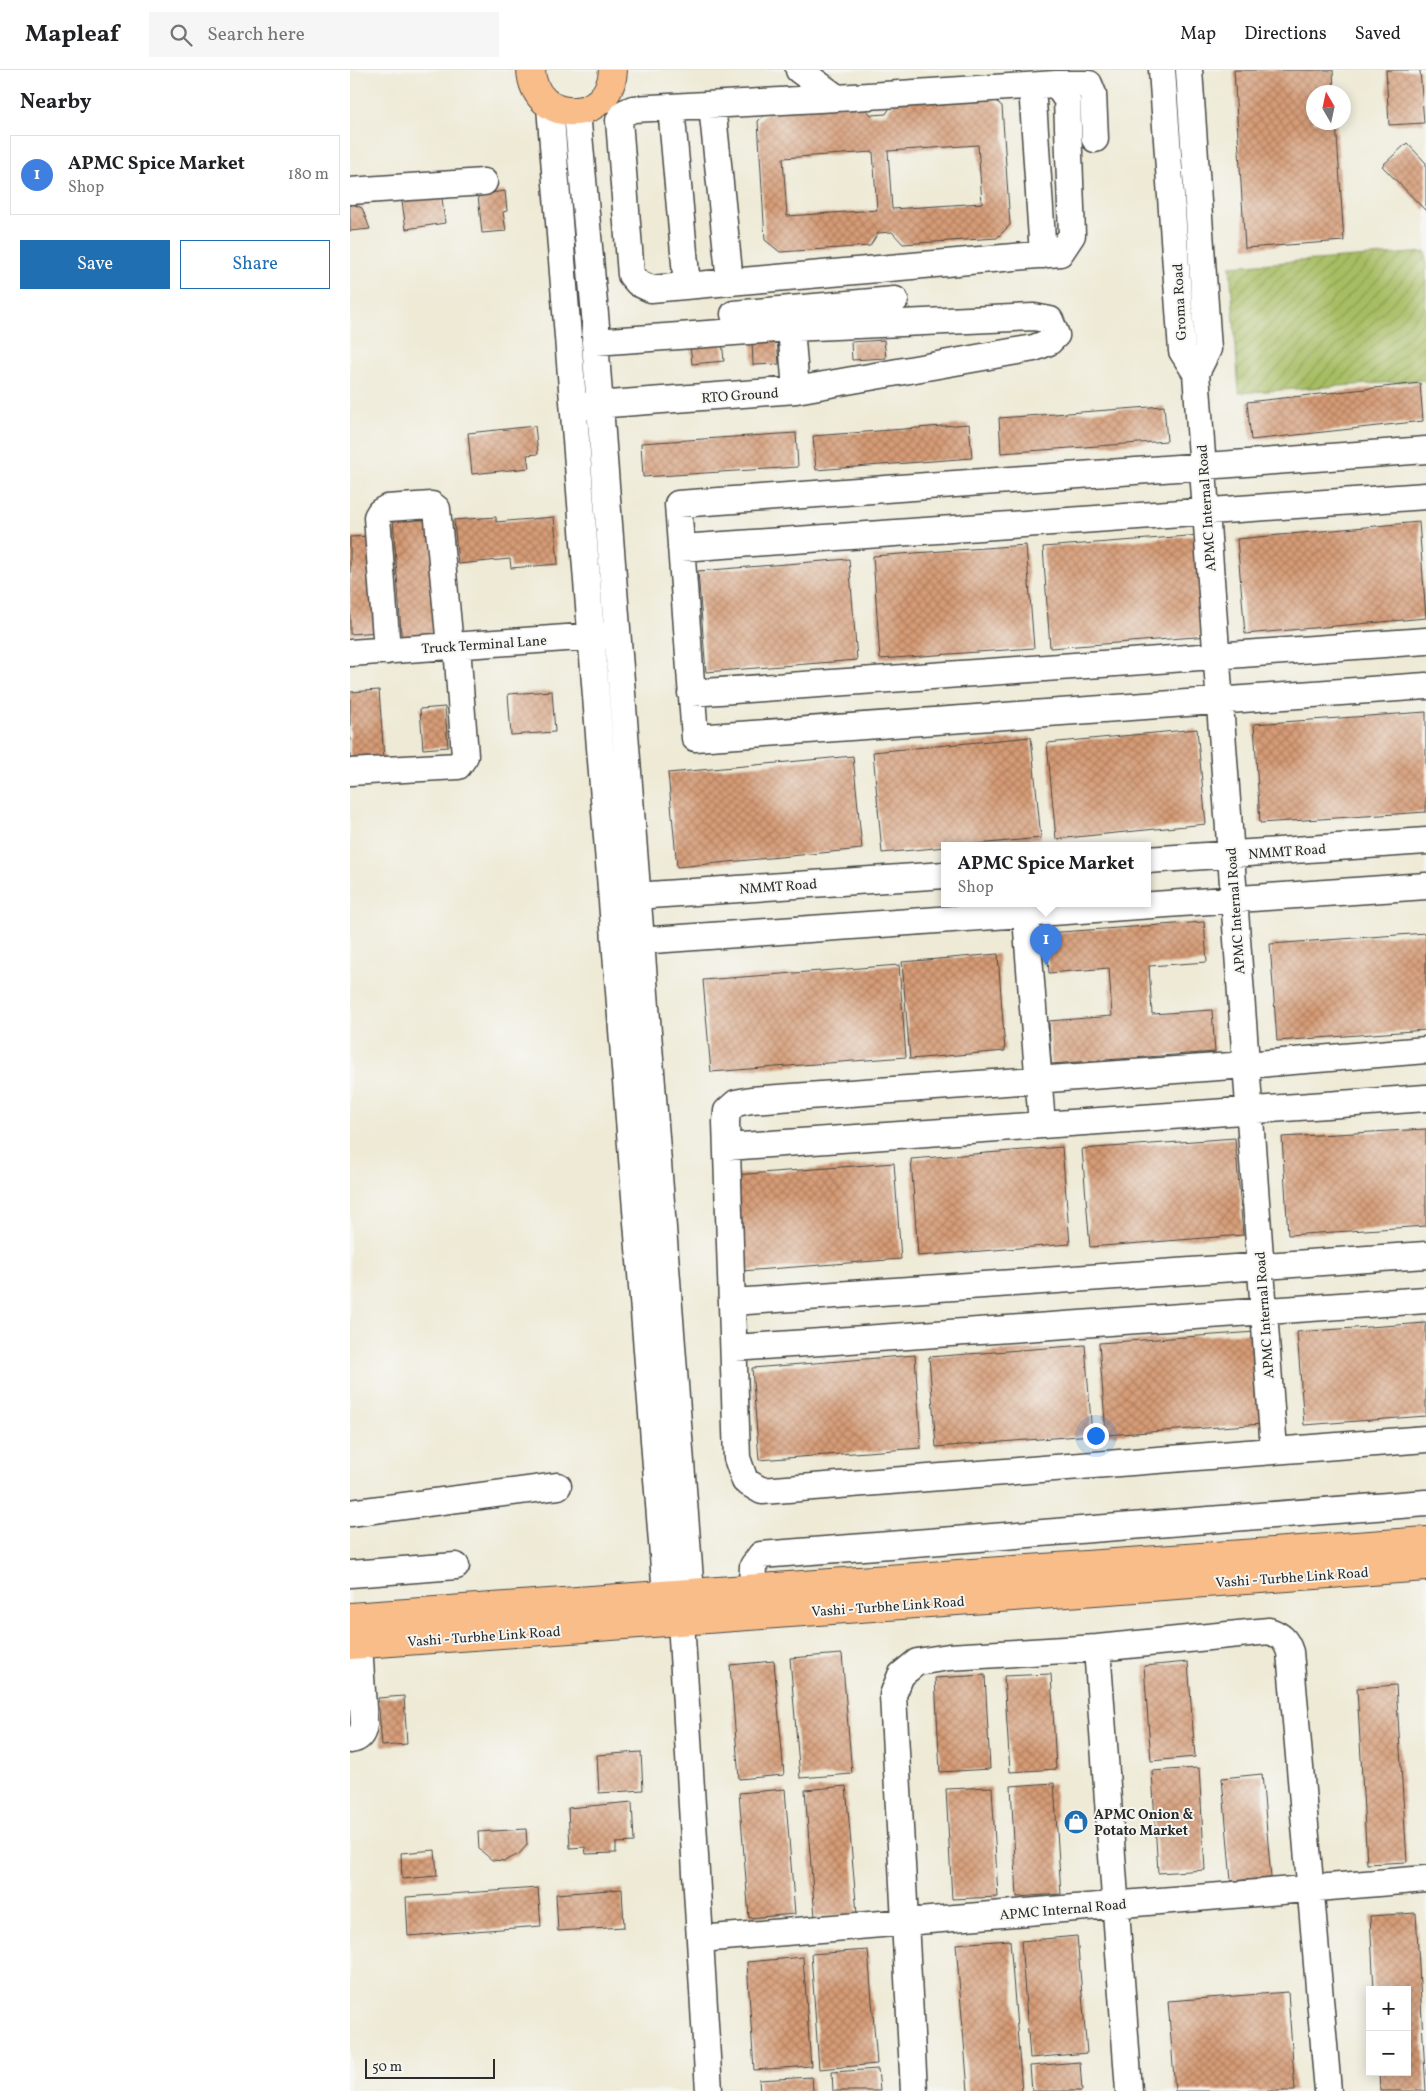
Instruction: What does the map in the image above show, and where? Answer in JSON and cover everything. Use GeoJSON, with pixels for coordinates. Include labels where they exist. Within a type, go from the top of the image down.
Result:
{"type":"FeatureCollection","features":[{"type":"Feature","properties":{"kind":"main road"},"geometry":{"type":"LineString","coordinates":[[530,70],[536,91],[550,106],[563,111],[577,112],[587,109],[604,97],[611,84],[613,70]]}},
{"type":"Feature","properties":{"kind":"main road","name":"Vashi - Turbhe Link Road"},"geometry":{"type":"LineString","coordinates":[[350,1617],[1426,1541]]}},
{"type":"Feature","properties":{"kind":"main road","name":"Vashi - Turbhe Link Road"},"geometry":{"type":"LineString","coordinates":[[355,1645],[1426,1567]]}},
{"type":"Feature","properties":{"kind":"street"},"geometry":{"type":"LineString","coordinates":[[798,70],[837,98]]}},
{"type":"Feature","properties":{"kind":"street","name":"Groma Road"},"geometry":{"type":"LineString","coordinates":[[1162,70],[1182,351],[1196,373]]}},
{"type":"Feature","properties":{"kind":"street","name":"Groma Road"},"geometry":{"type":"LineString","coordinates":[[1189,70],[1208,349],[1196,373]]}},
{"type":"Feature","properties":{"kind":"street"},"geometry":{"type":"LineString","coordinates":[[1044,85],[1067,100],[1072,236],[1060,253],[651,289],[638,283],[631,275],[619,120],[624,113],[633,109],[1044,85],[1089,84],[1093,94],[1095,139]]}},
{"type":"Feature","properties":{"kind":"street"},"geometry":{"type":"LineString","coordinates":[[712,105],[730,282]]}},
{"type":"Feature","properties":{"kind":"street"},"geometry":{"type":"LineString","coordinates":[[550,106],[615,942],[679,1594]]}},
{"type":"Feature","properties":{"kind":"street"},"geometry":{"type":"LineString","coordinates":[[671,107],[687,286]]}},
{"type":"Feature","properties":{"kind":"street"},"geometry":{"type":"LineString","coordinates":[[577,112],[596,334],[638,896],[709,2091]]}},
{"type":"Feature","properties":{"kind":"street"},"geometry":{"type":"LineString","coordinates":[[350,191],[484,182]]}},
{"type":"Feature","properties":{"kind":"street"},"geometry":{"type":"LineString","coordinates":[[596,334],[895,300]]}},
{"type":"Feature","properties":{"kind":"street"},"geometry":{"type":"LineString","coordinates":[[596,334],[791,328],[1034,317],[1050,320],[1056,335],[1049,342],[1034,348],[796,390]]}},
{"type":"Feature","properties":{"kind":"street","name":"RTO Ground"},"geometry":{"type":"LineString","coordinates":[[574,407],[796,390],[791,328]]}},
{"type":"Feature","properties":{"kind":"street","name":"APMC Internal Road"},"geometry":{"type":"LineString","coordinates":[[1196,373],[1274,1450]]}},
{"type":"Feature","properties":{"kind":"street"},"geometry":{"type":"LineString","coordinates":[[1426,450],[678,504],[695,738],[1426,686]]}},
{"type":"Feature","properties":{"kind":"street"},"geometry":{"type":"LineString","coordinates":[[681,548],[1426,496]]}},
{"type":"Feature","properties":{"kind":"street"},"geometry":{"type":"LineString","coordinates":[[350,772],[458,766],[465,756],[437,509],[432,506],[387,508],[380,512],[378,517],[386,651]]}},
{"type":"Feature","properties":{"kind":"street","name":"Truck Terminal Lane"},"geometry":{"type":"LineString","coordinates":[[350,653],[618,634]]}},
{"type":"Feature","properties":{"kind":"street"},"geometry":{"type":"LineString","coordinates":[[691,694],[1426,641]]}},
{"type":"Feature","properties":{"kind":"street","name":"NMMT Road"},"geometry":{"type":"LineString","coordinates":[[1151,860],[1426,841]]}},
{"type":"Feature","properties":{"kind":"street","name":"NMMT Road"},"geometry":{"type":"LineString","coordinates":[[612,898],[941,875]]}},
{"type":"Feature","properties":{"kind":"street"},"geometry":{"type":"LineString","coordinates":[[1151,903],[1426,886]]}},
{"type":"Feature","properties":{"kind":"street"},"geometry":{"type":"LineString","coordinates":[[615,942],[1067,907]]}},
{"type":"Feature","properties":{"kind":"street"},"geometry":{"type":"LineString","coordinates":[[1025,909],[1042,1125]]}},
{"type":"Feature","properties":{"kind":"street"},"geometry":{"type":"LineString","coordinates":[[1426,1050],[1246,1065],[751,1100],[736,1103],[728,1111],[727,1147],[738,1458],[745,1481],[762,1492],[1426,1439]]}},
{"type":"Feature","properties":{"kind":"street"},"geometry":{"type":"LineString","coordinates":[[727,1147],[1426,1098]]}},
{"type":"Feature","properties":{"kind":"street"},"geometry":{"type":"LineString","coordinates":[[732,1302],[1426,1255]]}},
{"type":"Feature","properties":{"kind":"street"},"geometry":{"type":"LineString","coordinates":[[734,1348],[1426,1300]]}},
{"type":"Feature","properties":{"kind":"street"},"geometry":{"type":"LineString","coordinates":[[350,1513],[558,1486]]}},
{"type":"Feature","properties":{"kind":"street"},"geometry":{"type":"LineString","coordinates":[[752,1588],[753,1566],[760,1555],[1426,1504]]}},
{"type":"Feature","properties":{"kind":"street"},"geometry":{"type":"LineString","coordinates":[[350,1574],[456,1566]]}},
{"type":"Feature","properties":{"kind":"street"},"geometry":{"type":"LineString","coordinates":[[914,2091],[893,1695],[901,1675],[917,1662],[949,1657],[1097,1648],[1269,1631],[1280,1634],[1290,1652],[1328,2091]]}},
{"type":"Feature","properties":{"kind":"street"},"geometry":{"type":"LineString","coordinates":[[350,1740],[356,1739],[362,1733],[364,1724],[356,1689],[355,1645]]}},
{"type":"Feature","properties":{"kind":"street"},"geometry":{"type":"LineString","coordinates":[[1097,1648],[1128,2091]]}},
{"type":"Feature","properties":{"kind":"street","name":"APMC Internal Road"},"geometry":{"type":"LineString","coordinates":[[700,1939],[1426,1880]]}},
{"type":"Feature","properties":{"kind":"green space"},"geometry":{"type":"Polygon","coordinates":[[[1426,252],[1426,380],[1239,393],[1230,266],[1426,252]]]}},
{"type":"Feature","properties":{"kind":"building"},"geometry":{"type":"Polygon","coordinates":[[[1234,70],[1333,70],[1334,85],[1306,85],[1306,130],[1337,130],[1344,241],[1245,248],[1234,70]]]}},
{"type":"Feature","properties":{"kind":"building"},"geometry":{"type":"Polygon","coordinates":[[[1386,70],[1420,70],[1424,123],[1389,125],[1386,70]]]}},
{"type":"Feature","properties":{"kind":"building"},"geometry":{"type":"Polygon","coordinates":[[[988,95],[1002,106],[1010,225],[997,238],[903,244],[892,232],[878,233],[870,246],[780,252],[765,240],[758,121],[771,109],[861,104],[871,115],[886,114],[894,101],[988,95]],[[978,145],[888,151],[892,209],[982,203],[978,145]],[[873,152],[783,158],[787,216],[877,210],[873,152]]]}},
{"type":"Feature","properties":{"kind":"building"},"geometry":{"type":"Polygon","coordinates":[[[1407,143],[1426,163],[1426,211],[1382,166],[1407,143]]]}},
{"type":"Feature","properties":{"kind":"building"},"geometry":{"type":"Polygon","coordinates":[[[441,190],[445,223],[406,229],[401,195],[441,190]]]}},
{"type":"Feature","properties":{"kind":"building"},"geometry":{"type":"Polygon","coordinates":[[[505,191],[507,211],[503,212],[506,231],[482,233],[478,195],[505,191]]]}},
{"type":"Feature","properties":{"kind":"building"},"geometry":{"type":"Polygon","coordinates":[[[350,203],[362,208],[370,229],[350,231],[350,203]]]}},
{"type":"Feature","properties":{"kind":"building"},"geometry":{"type":"Polygon","coordinates":[[[777,338],[779,364],[753,365],[752,340],[777,338]]]}},
{"type":"Feature","properties":{"kind":"building"},"geometry":{"type":"Polygon","coordinates":[[[884,340],[886,358],[852,360],[851,342],[884,340]]]}},
{"type":"Feature","properties":{"kind":"building"},"geometry":{"type":"Polygon","coordinates":[[[722,341],[724,361],[692,364],[690,344],[722,341]]]}},
{"type":"Feature","properties":{"kind":"building"},"geometry":{"type":"Polygon","coordinates":[[[1420,383],[1423,421],[1251,440],[1247,402],[1420,383]]]}},
{"type":"Feature","properties":{"kind":"building"},"geometry":{"type":"Polygon","coordinates":[[[1164,406],[1167,441],[1001,453],[999,418],[1164,406]]]}},
{"type":"Feature","properties":{"kind":"building"},"geometry":{"type":"Polygon","coordinates":[[[969,424],[972,458],[816,470],[813,436],[969,424]]]}},
{"type":"Feature","properties":{"kind":"building"},"geometry":{"type":"Polygon","coordinates":[[[535,426],[538,454],[527,455],[529,468],[472,474],[468,433],[535,426]]]}},
{"type":"Feature","properties":{"kind":"building"},"geometry":{"type":"Polygon","coordinates":[[[796,433],[798,467],[643,477],[641,443],[796,433]]]}},
{"type":"Feature","properties":{"kind":"building"},"geometry":{"type":"Polygon","coordinates":[[[430,515],[439,643],[402,646],[393,518],[430,515]]]}},
{"type":"Feature","properties":{"kind":"building"},"geometry":{"type":"Polygon","coordinates":[[[496,517],[496,522],[554,517],[558,564],[511,568],[510,559],[458,564],[454,520],[496,517]]]}},
{"type":"Feature","properties":{"kind":"building"},"geometry":{"type":"Polygon","coordinates":[[[1419,522],[1426,618],[1245,634],[1237,539],[1419,522]]]}},
{"type":"Feature","properties":{"kind":"building"},"geometry":{"type":"Polygon","coordinates":[[[1201,535],[1209,636],[1050,648],[1043,547],[1201,535]]]}},
{"type":"Feature","properties":{"kind":"building"},"geometry":{"type":"Polygon","coordinates":[[[372,536],[380,632],[350,634],[350,537],[372,536]]]}},
{"type":"Feature","properties":{"kind":"building"},"geometry":{"type":"Polygon","coordinates":[[[1026,545],[1034,648],[880,659],[873,556],[1026,545]]]}},
{"type":"Feature","properties":{"kind":"building"},"geometry":{"type":"Polygon","coordinates":[[[849,559],[857,660],[706,672],[698,571],[849,559]]]}},
{"type":"Feature","properties":{"kind":"building"},"geometry":{"type":"Polygon","coordinates":[[[379,690],[384,759],[350,762],[350,692],[379,690]]]}},
{"type":"Feature","properties":{"kind":"building"},"geometry":{"type":"Polygon","coordinates":[[[552,691],[555,732],[511,735],[508,694],[552,691]]]}},
{"type":"Feature","properties":{"kind":"building"},"geometry":{"type":"Polygon","coordinates":[[[445,707],[448,747],[423,749],[420,709],[445,707]]]}},
{"type":"Feature","properties":{"kind":"building"},"geometry":{"type":"Polygon","coordinates":[[[1426,712],[1426,812],[1260,823],[1254,724],[1426,712]]]}},
{"type":"Feature","properties":{"kind":"building"},"geometry":{"type":"Polygon","coordinates":[[[1197,729],[1206,824],[1056,839],[1047,743],[1197,729]]]}},
{"type":"Feature","properties":{"kind":"building"},"geometry":{"type":"Polygon","coordinates":[[[1031,737],[1041,838],[999,842],[941,842],[941,847],[882,853],[873,752],[1031,737]]]}},
{"type":"Feature","properties":{"kind":"building"},"geometry":{"type":"Polygon","coordinates":[[[853,756],[862,849],[677,867],[668,773],[853,756]]]}},
{"type":"Feature","properties":{"kind":"building"},"geometry":{"type":"Polygon","coordinates":[[[1204,922],[1207,962],[1149,966],[1152,1014],[1212,1010],[1215,1052],[1051,1064],[1049,1021],[1112,1016],[1109,968],[1049,973],[1046,933],[1204,922]]]}},
{"type":"Feature","properties":{"kind":"building"},"geometry":{"type":"Polygon","coordinates":[[[1426,933],[1426,1030],[1277,1041],[1270,944],[1426,933]]]}},
{"type":"Feature","properties":{"kind":"building"},"geometry":{"type":"Polygon","coordinates":[[[998,954],[1005,1051],[910,1059],[902,962],[998,954]]]}},
{"type":"Feature","properties":{"kind":"building"},"geometry":{"type":"Polygon","coordinates":[[[899,965],[906,1057],[711,1072],[703,980],[899,965]]]}},
{"type":"Feature","properties":{"kind":"building"},"geometry":{"type":"Polygon","coordinates":[[[1426,1129],[1426,1226],[1288,1235],[1282,1137],[1426,1129]]]}},
{"type":"Feature","properties":{"kind":"building"},"geometry":{"type":"Polygon","coordinates":[[[1235,1138],[1243,1235],[1090,1247],[1082,1149],[1235,1138]]]}},
{"type":"Feature","properties":{"kind":"building"},"geometry":{"type":"Polygon","coordinates":[[[1062,1147],[1070,1244],[918,1256],[911,1159],[1062,1147]]]}},
{"type":"Feature","properties":{"kind":"building"},"geometry":{"type":"Polygon","coordinates":[[[894,1163],[901,1259],[742,1271],[734,1175],[894,1163]]]}},
{"type":"Feature","properties":{"kind":"building"},"geometry":{"type":"Polygon","coordinates":[[[1426,1323],[1426,1416],[1304,1425],[1297,1332],[1426,1323]]]}},
{"type":"Feature","properties":{"kind":"building"},"geometry":{"type":"Polygon","coordinates":[[[1256,1332],[1263,1424],[1106,1435],[1099,1343],[1256,1332]]]}},
{"type":"Feature","properties":{"kind":"building"},"geometry":{"type":"Polygon","coordinates":[[[1085,1345],[1092,1435],[936,1447],[929,1357],[1085,1345]]]}},
{"type":"Feature","properties":{"kind":"building"},"geometry":{"type":"Polygon","coordinates":[[[915,1355],[921,1448],[759,1460],[752,1368],[915,1355]]]}},
{"type":"Feature","properties":{"kind":"building"},"geometry":{"type":"Polygon","coordinates":[[[842,1654],[852,1774],[800,1778],[790,1658],[842,1654]]]}},
{"type":"Feature","properties":{"kind":"building"},"geometry":{"type":"Polygon","coordinates":[[[774,1661],[784,1775],[739,1779],[730,1665],[774,1661]]]}},
{"type":"Feature","properties":{"kind":"building"},"geometry":{"type":"Polygon","coordinates":[[[1188,1662],[1195,1757],[1151,1761],[1144,1666],[1188,1662]]]}},
{"type":"Feature","properties":{"kind":"building"},"geometry":{"type":"Polygon","coordinates":[[[1051,1674],[1056,1769],[1010,1772],[1004,1676],[1051,1674]]]}},
{"type":"Feature","properties":{"kind":"building"},"geometry":{"type":"Polygon","coordinates":[[[985,1675],[990,1769],[940,1772],[935,1678],[985,1675]]]}},
{"type":"Feature","properties":{"kind":"building"},"geometry":{"type":"Polygon","coordinates":[[[1396,1685],[1407,1862],[1367,1864],[1357,1688],[1396,1685]]]}},
{"type":"Feature","properties":{"kind":"building"},"geometry":{"type":"Polygon","coordinates":[[[404,1696],[407,1744],[382,1746],[378,1698],[404,1696]]]}},
{"type":"Feature","properties":{"kind":"building"},"geometry":{"type":"Polygon","coordinates":[[[641,1752],[643,1790],[599,1793],[597,1755],[641,1752]]]}},
{"type":"Feature","properties":{"kind":"building"},"geometry":{"type":"Polygon","coordinates":[[[1199,1768],[1205,1870],[1158,1873],[1152,1771],[1199,1768]]]}},
{"type":"Feature","properties":{"kind":"building"},"geometry":{"type":"Polygon","coordinates":[[[1262,1774],[1271,1878],[1231,1881],[1222,1778],[1262,1774]]]}},
{"type":"Feature","properties":{"kind":"building"},"geometry":{"type":"Polygon","coordinates":[[[1054,1783],[1061,1894],[1017,1897],[1011,1786],[1054,1783]]]}},
{"type":"Feature","properties":{"kind":"building"},"geometry":{"type":"Polygon","coordinates":[[[846,1786],[857,1914],[815,1917],[805,1790],[846,1786]]]}},
{"type":"Feature","properties":{"kind":"building"},"geometry":{"type":"Polygon","coordinates":[[[992,1787],[998,1897],[952,1899],[946,1789],[992,1787]]]}},
{"type":"Feature","properties":{"kind":"building"},"geometry":{"type":"Polygon","coordinates":[[[785,1789],[795,1914],[749,1918],[739,1793],[785,1789]]]}},
{"type":"Feature","properties":{"kind":"building"},"geometry":{"type":"Polygon","coordinates":[[[632,1802],[634,1842],[616,1843],[616,1853],[586,1854],[585,1847],[570,1848],[568,1808],[632,1802]]]}},
{"type":"Feature","properties":{"kind":"building"},"geometry":{"type":"Polygon","coordinates":[[[526,1829],[527,1845],[519,1854],[505,1861],[492,1860],[479,1849],[478,1832],[526,1829]]]}},
{"type":"Feature","properties":{"kind":"building"},"geometry":{"type":"Polygon","coordinates":[[[435,1850],[437,1876],[402,1879],[401,1853],[435,1850]]]}},
{"type":"Feature","properties":{"kind":"building"},"geometry":{"type":"Polygon","coordinates":[[[538,1888],[541,1926],[408,1936],[406,1897],[538,1888]]]}},
{"type":"Feature","properties":{"kind":"building"},"geometry":{"type":"Polygon","coordinates":[[[622,1889],[624,1927],[558,1931],[556,1894],[622,1889]]]}},
{"type":"Feature","properties":{"kind":"building"},"geometry":{"type":"Polygon","coordinates":[[[1416,1913],[1426,2091],[1380,2091],[1379,2076],[1411,2076],[1411,1986],[1374,1986],[1370,1916],[1416,1913]]]}},
{"type":"Feature","properties":{"kind":"building"},"geometry":{"type":"Polygon","coordinates":[[[1077,1936],[1087,2053],[1030,2058],[1021,1941],[1077,1936]]]}},
{"type":"Feature","properties":{"kind":"building"},"geometry":{"type":"Polygon","coordinates":[[[1010,1940],[1022,2091],[968,2091],[956,1944],[1010,1940]]]}},
{"type":"Feature","properties":{"kind":"building"},"geometry":{"type":"Polygon","coordinates":[[[868,1950],[877,2064],[819,2069],[811,1954],[868,1950]]]}},
{"type":"Feature","properties":{"kind":"building"},"geometry":{"type":"Polygon","coordinates":[[[803,1957],[811,2066],[754,2070],[747,1962],[803,1957]]]}},
{"type":"Feature","properties":{"kind":"building"},"geometry":{"type":"Polygon","coordinates":[[[1288,1992],[1295,2091],[1175,2091],[1168,2001],[1288,1992]]]}},
{"type":"Feature","properties":{"kind":"building"},"geometry":{"type":"Polygon","coordinates":[[[1080,2062],[1082,2091],[1032,2091],[1030,2066],[1080,2062]]]}},
{"type":"Feature","properties":{"kind":"building"},"geometry":{"type":"Polygon","coordinates":[[[878,2069],[880,2091],[833,2091],[832,2072],[878,2069]]]}},
{"type":"Feature","properties":{"kind":"building"},"geometry":{"type":"Polygon","coordinates":[[[812,2077],[813,2091],[760,2091],[759,2080],[812,2077]]]}},
{"type":"Feature","properties":{"kind":"place","name":"APMC Spice Market"},"geometry":{"type":"Point","coordinates":[1046,965]}},
{"type":"Feature","properties":{"kind":"place","name":"APMC Onion & Potato Market"},"geometry":{"type":"Point","coordinates":[1076,1822]}}]}
